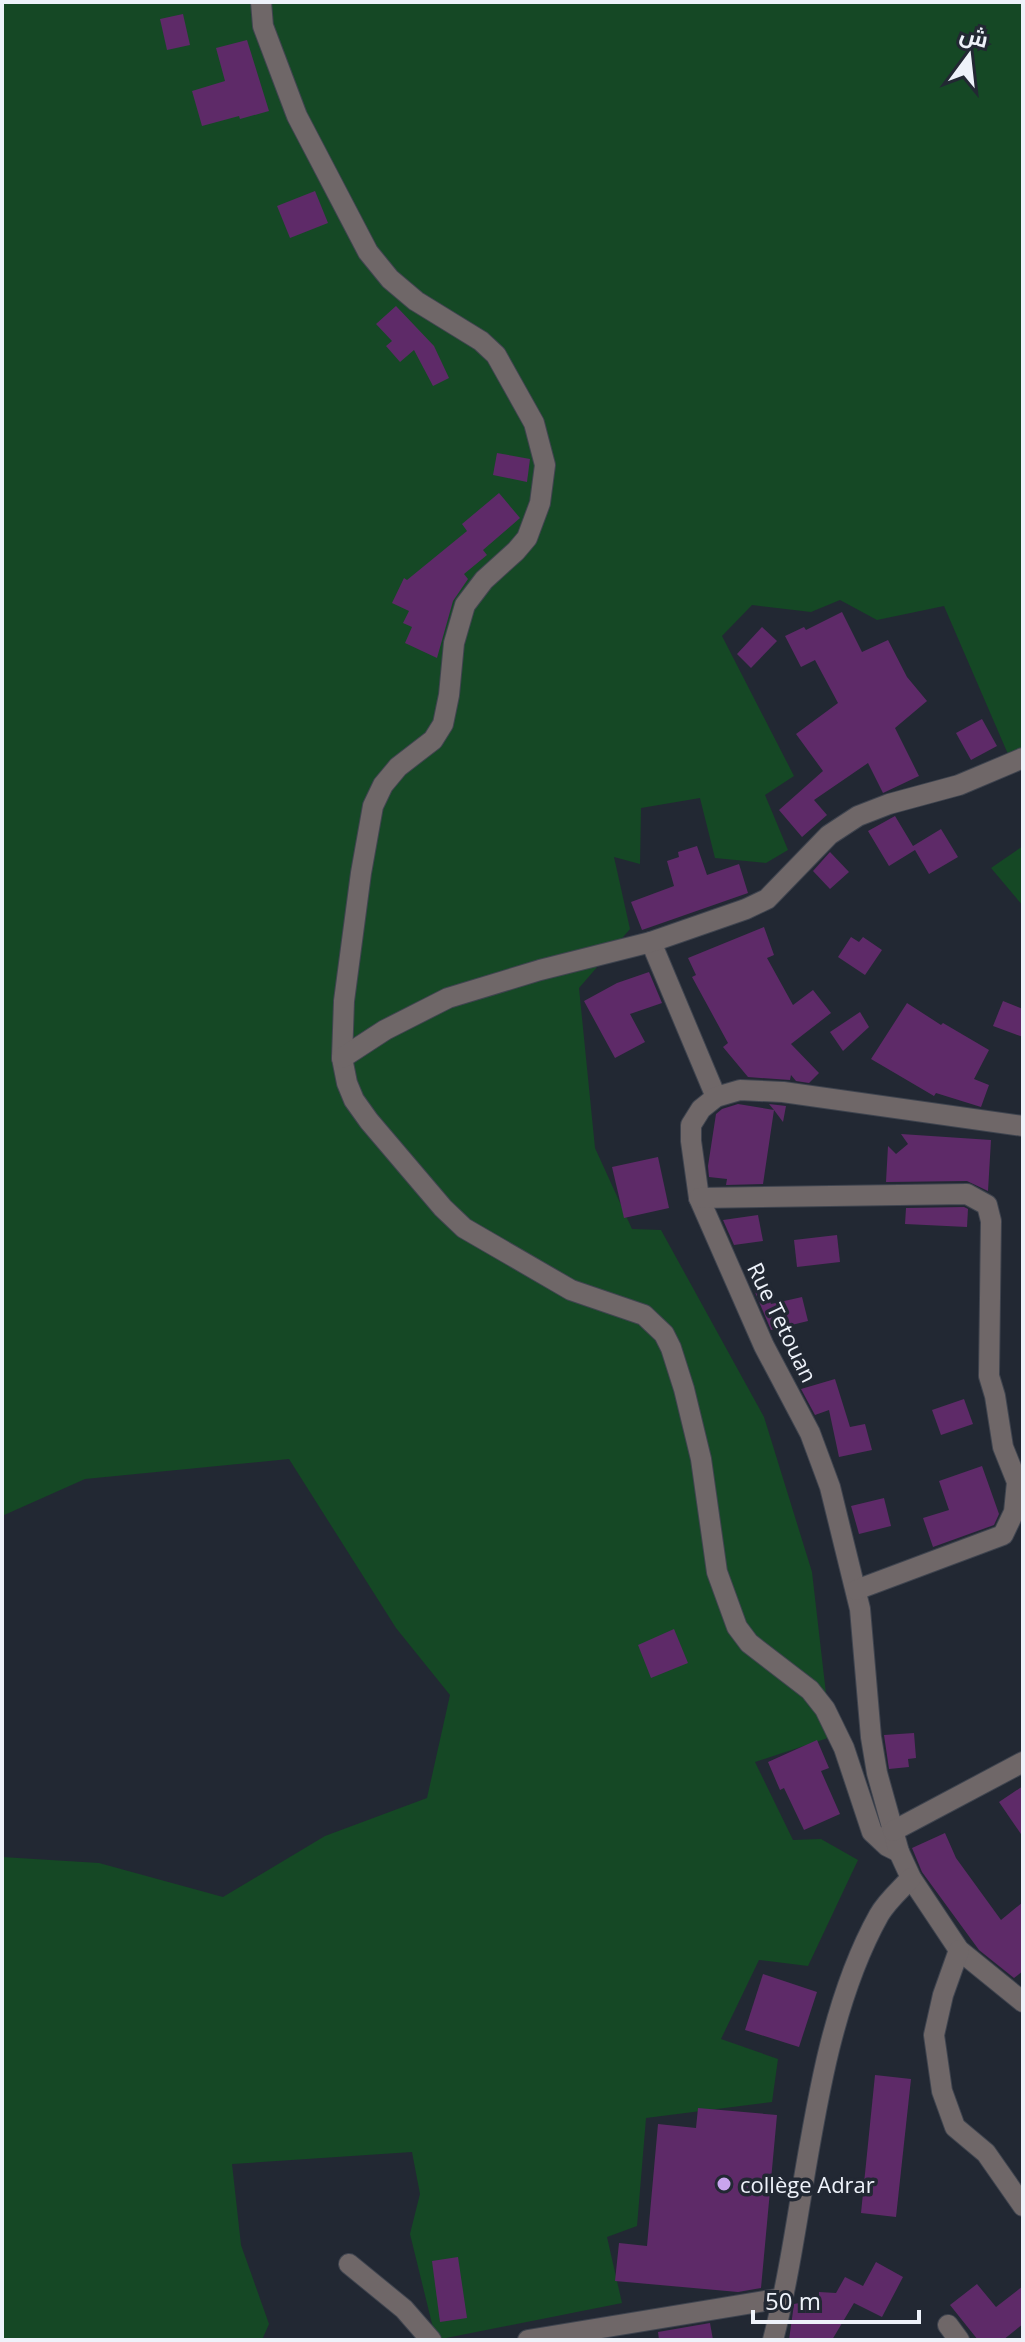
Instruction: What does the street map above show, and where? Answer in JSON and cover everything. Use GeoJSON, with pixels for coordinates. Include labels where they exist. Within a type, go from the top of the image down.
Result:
{"type":"FeatureCollection","features":[{"type":"Feature","properties":{"kind":"street"},"geometry":{"type":"LineString","coordinates":[[261,2],[263,26],[297,116],[368,252],[390,279],[416,301],[481,341],[496,355],[534,423],[545,465],[540,503],[527,538],[484,580],[465,605],[454,643],[443,724],[433,740],[398,767],[383,785],[373,806],[367,829],[344,1001],[342,1058],[347,1083],[354,1100],[369,1121],[443,1208],[464,1228],[571,1290],[644,1315],[664,1334],[684,1389],[701,1459],[717,1572],[737,1627],[757,1650],[803,1683],[825,1709],[844,1748],[872,1832],[899,1852]]}},
{"type":"Feature","properties":{"kind":"street"},"geometry":{"type":"LineString","coordinates":[[342,1058],[385,1030],[448,998],[540,970],[651,942],[767,899],[829,835],[858,816],[959,785],[1023,758]]}},
{"type":"Feature","properties":{"kind":"street"},"geometry":{"type":"LineString","coordinates":[[651,942],[716,1097],[740,1090],[758,1090],[1023,1126]]}},
{"type":"Feature","properties":{"kind":"street","name":"Rue Tetouan"},"geometry":{"type":"LineString","coordinates":[[716,1097],[701,1109],[691,1125],[691,1151],[699,1198],[764,1346],[820,1455],[856,1590],[867,1669],[871,1737],[877,1773],[899,1852],[911,1878],[959,1950],[1023,2002]]}},
{"type":"Feature","properties":{"kind":"street"},"geometry":{"type":"LineString","coordinates":[[699,1198],[967,1194],[987,1205],[991,1221],[989,1376],[1003,1447],[1017,1482],[1014,1512],[1003,1535],[856,1590]]}},
{"type":"Feature","properties":{"kind":"street"},"geometry":{"type":"LineString","coordinates":[[893,1831],[1023,1762]]}},
{"type":"Feature","properties":{"kind":"street"},"geometry":{"type":"LineString","coordinates":[[773,2340],[826,2064],[837,2023],[881,1912],[911,1878]]}},
{"type":"Feature","properties":{"kind":"street"},"geometry":{"type":"LineString","coordinates":[[959,1950],[943,1995],[934,2035],[942,2091],[955,2127],[986,2153],[1023,2206]]}},
{"type":"Feature","properties":{"kind":"street"},"geometry":{"type":"LineString","coordinates":[[349,2264],[404,2309],[431,2340]]}},
{"type":"Feature","properties":{"kind":"street"},"geometry":{"type":"LineString","coordinates":[[528,2340],[783,2298]]}},
{"type":"Feature","properties":{"kind":"green space"},"geometry":{"type":"Polygon","coordinates":[[[2,2],[1023,2],[1023,765],[1014,768],[944,606],[877,620],[840,600],[811,612],[752,605],[722,636],[794,776],[765,795],[788,850],[766,863],[715,858],[700,798],[641,808],[640,864],[614,857],[630,929],[579,988],[595,1148],[632,1229],[661,1230],[764,1417],[812,1572],[831,1737],[755,1762],[793,1840],[821,1839],[858,1860],[808,1966],[759,1960],[721,2039],[778,2059],[772,2102],[646,2118],[637,2226],[607,2237],[622,2303],[436,2340],[410,2234],[420,2194],[412,2152],[232,2164],[241,2245],[269,2324],[262,2340],[2,2340],[2,1857],[99,1863],[223,1897],[325,1836],[427,1798],[450,1695],[396,1628],[289,1459],[85,1479],[2,1516],[2,2]]]}},
{"type":"Feature","properties":{"kind":"green space"},"geometry":{"type":"Polygon","coordinates":[[[1023,846],[1023,906],[991,868],[1023,846]]]}},
{"type":"Feature","properties":{"kind":"building"},"geometry":{"type":"Polygon","coordinates":[[[183,14],[190,45],[167,50],[160,19],[183,14]]]}},
{"type":"Feature","properties":{"kind":"building"},"geometry":{"type":"Polygon","coordinates":[[[247,40],[269,111],[202,126],[192,91],[225,81],[216,48],[247,40]]]}},
{"type":"Feature","properties":{"kind":"building"},"geometry":{"type":"Polygon","coordinates":[[[315,191],[328,223],[290,238],[277,206],[315,191]]]}},
{"type":"Feature","properties":{"kind":"building"},"geometry":{"type":"Polygon","coordinates":[[[396,306],[434,346],[449,378],[433,386],[414,350],[400,362],[386,346],[392,341],[376,324],[396,306]]]}},
{"type":"Feature","properties":{"kind":"building"},"geometry":{"type":"Polygon","coordinates":[[[497,453],[530,459],[527,482],[493,475],[497,453]]]}},
{"type":"Feature","properties":{"kind":"building"},"geometry":{"type":"Polygon","coordinates":[[[499,493],[520,518],[483,550],[487,555],[464,574],[468,579],[453,601],[437,658],[405,643],[412,627],[403,623],[409,611],[392,603],[404,578],[407,580],[467,531],[462,524],[499,493]]]}},
{"type":"Feature","properties":{"kind":"building"},"geometry":{"type":"Polygon","coordinates":[[[842,612],[862,652],[888,640],[907,677],[927,701],[895,728],[919,776],[883,793],[868,763],[814,800],[827,815],[802,837],[779,810],[823,771],[796,734],[838,703],[815,660],[801,667],[785,636],[804,627],[806,630],[842,612]]]}},
{"type":"Feature","properties":{"kind":"building"},"geometry":{"type":"Polygon","coordinates":[[[762,627],[777,641],[751,668],[737,654],[762,627]]]}},
{"type":"Feature","properties":{"kind":"building"},"geometry":{"type":"Polygon","coordinates":[[[982,719],[997,746],[971,760],[956,733],[982,719]]]}},
{"type":"Feature","properties":{"kind":"building"},"geometry":{"type":"Polygon","coordinates":[[[895,816],[913,846],[941,829],[958,857],[929,874],[915,850],[889,866],[868,831],[895,816]]]}},
{"type":"Feature","properties":{"kind":"building"},"geometry":{"type":"Polygon","coordinates":[[[697,846],[707,875],[739,864],[748,893],[642,930],[631,902],[674,886],[667,861],[679,857],[678,852],[697,846]]]}},
{"type":"Feature","properties":{"kind":"building"},"geometry":{"type":"Polygon","coordinates":[[[830,852],[849,872],[830,889],[813,871],[830,852]]]}},
{"type":"Feature","properties":{"kind":"building"},"geometry":{"type":"Polygon","coordinates":[[[764,927],[774,955],[767,958],[793,1005],[813,990],[831,1013],[791,1044],[819,1073],[809,1083],[796,1081],[791,1075],[790,1080],[748,1077],[723,1047],[728,1043],[692,977],[696,975],[688,958],[764,927]]]}},
{"type":"Feature","properties":{"kind":"building"},"geometry":{"type":"Polygon","coordinates":[[[851,937],[859,942],[863,937],[882,950],[865,975],[838,957],[851,937]]]}},
{"type":"Feature","properties":{"kind":"building"},"geometry":{"type":"Polygon","coordinates":[[[649,972],[662,1003],[630,1014],[645,1042],[615,1058],[584,1001],[617,983],[649,972]]]}},
{"type":"Feature","properties":{"kind":"building"},"geometry":{"type":"Polygon","coordinates":[[[1003,1001],[1023,1009],[1023,1037],[993,1026],[1003,1001]]]}},
{"type":"Feature","properties":{"kind":"building"},"geometry":{"type":"Polygon","coordinates":[[[907,1003],[989,1050],[974,1079],[989,1085],[981,1107],[936,1093],[934,1096],[871,1059],[907,1003]]]}},
{"type":"Feature","properties":{"kind":"building"},"geometry":{"type":"Polygon","coordinates":[[[860,1012],[869,1027],[843,1051],[830,1032],[860,1012]]]}},
{"type":"Feature","properties":{"kind":"building"},"geometry":{"type":"Polygon","coordinates":[[[738,1104],[774,1110],[763,1184],[726,1185],[727,1179],[709,1177],[716,1114],[738,1104]]]}},
{"type":"Feature","properties":{"kind":"building"},"geometry":{"type":"Polygon","coordinates":[[[769,1104],[786,1106],[783,1122],[769,1104]]]}},
{"type":"Feature","properties":{"kind":"building"},"geometry":{"type":"Polygon","coordinates":[[[901,1134],[991,1140],[988,1191],[967,1181],[886,1182],[888,1146],[896,1154],[908,1144],[901,1134]]]}},
{"type":"Feature","properties":{"kind":"building"},"geometry":{"type":"Polygon","coordinates":[[[658,1157],[669,1208],[624,1218],[612,1167],[658,1157]]]}},
{"type":"Feature","properties":{"kind":"building"},"geometry":{"type":"Polygon","coordinates":[[[906,1208],[968,1209],[967,1227],[905,1224],[906,1208]]]}},
{"type":"Feature","properties":{"kind":"building"},"geometry":{"type":"Polygon","coordinates":[[[758,1215],[763,1241],[734,1245],[723,1220],[758,1215]]]}},
{"type":"Feature","properties":{"kind":"building"},"geometry":{"type":"Polygon","coordinates":[[[837,1235],[840,1262],[797,1267],[794,1240],[837,1235]]]}},
{"type":"Feature","properties":{"kind":"building"},"geometry":{"type":"Polygon","coordinates":[[[762,1281],[771,1304],[802,1297],[808,1321],[771,1330],[752,1285],[762,1281]]]}},
{"type":"Feature","properties":{"kind":"building"},"geometry":{"type":"Polygon","coordinates":[[[835,1379],[850,1427],[865,1424],[872,1450],[839,1457],[829,1410],[815,1415],[801,1389],[835,1379]]]}},
{"type":"Feature","properties":{"kind":"building"},"geometry":{"type":"Polygon","coordinates":[[[964,1399],[973,1424],[941,1435],[932,1410],[964,1399]]]}},
{"type":"Feature","properties":{"kind":"building"},"geometry":{"type":"Polygon","coordinates":[[[982,1466],[999,1514],[994,1525],[933,1547],[923,1518],[949,1510],[939,1481],[982,1466]]]}},
{"type":"Feature","properties":{"kind":"building"},"geometry":{"type":"Polygon","coordinates":[[[884,1498],[891,1526],[859,1534],[851,1506],[884,1498]]]}},
{"type":"Feature","properties":{"kind":"building"},"geometry":{"type":"Polygon","coordinates":[[[674,1629],[688,1663],[651,1678],[638,1645],[674,1629]]]}},
{"type":"Feature","properties":{"kind":"building"},"geometry":{"type":"Polygon","coordinates":[[[914,1733],[916,1758],[908,1759],[909,1767],[889,1769],[884,1735],[914,1733]]]}},
{"type":"Feature","properties":{"kind":"building"},"geometry":{"type":"Polygon","coordinates":[[[817,1740],[829,1768],[821,1771],[840,1814],[804,1830],[784,1788],[780,1790],[768,1762],[817,1740]]]}},
{"type":"Feature","properties":{"kind":"building"},"geometry":{"type":"Polygon","coordinates":[[[1023,1786],[1023,1837],[999,1802],[1023,1786]]]}},
{"type":"Feature","properties":{"kind":"building"},"geometry":{"type":"Polygon","coordinates":[[[945,1833],[956,1858],[1001,1920],[1023,1902],[1023,1971],[1014,1978],[979,1950],[922,1872],[912,1848],[945,1833]]]}},
{"type":"Feature","properties":{"kind":"building"},"geometry":{"type":"Polygon","coordinates":[[[763,1974],[817,1992],[799,2047],[745,2030],[763,1974]]]}},
{"type":"Feature","properties":{"kind":"building"},"geometry":{"type":"Polygon","coordinates":[[[875,2075],[911,2079],[896,2217],[861,2213],[875,2075]]]}},
{"type":"Feature","properties":{"kind":"building","name":"collège Adrar"},"geometry":{"type":"Polygon","coordinates":[[[698,2108],[777,2115],[761,2288],[738,2292],[615,2281],[619,2243],[647,2246],[658,2124],[696,2128],[698,2108]]]}},
{"type":"Feature","properties":{"kind":"building"},"geometry":{"type":"Polygon","coordinates":[[[458,2257],[467,2318],[440,2322],[432,2261],[458,2257]]]}},
{"type":"Feature","properties":{"kind":"building"},"geometry":{"type":"Polygon","coordinates":[[[876,2262],[903,2277],[882,2317],[854,2303],[832,2340],[789,2340],[794,2304],[819,2299],[819,2292],[836,2293],[845,2277],[863,2286],[876,2262]]]}},
{"type":"Feature","properties":{"kind":"building"},"geometry":{"type":"Polygon","coordinates":[[[977,2284],[996,2307],[1023,2286],[1023,2324],[1003,2340],[978,2340],[950,2305],[977,2284]]]}},
{"type":"Feature","properties":{"kind":"building"},"geometry":{"type":"Polygon","coordinates":[[[710,2323],[713,2340],[659,2340],[658,2332],[710,2323]]]}},
{"type":"Feature","properties":{"kind":"place","name":"collège Adrar"},"geometry":{"type":"Point","coordinates":[724,2184]}}]}
